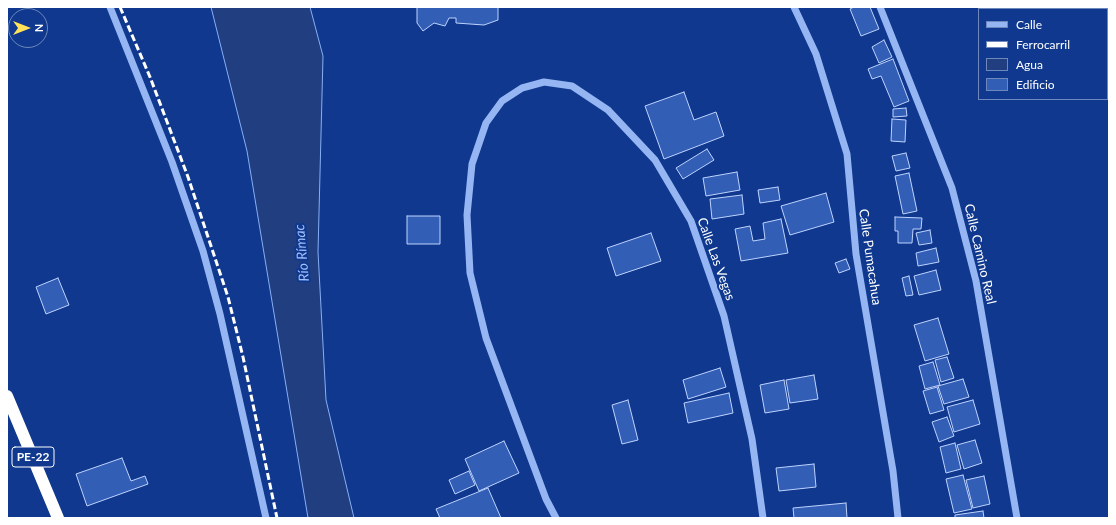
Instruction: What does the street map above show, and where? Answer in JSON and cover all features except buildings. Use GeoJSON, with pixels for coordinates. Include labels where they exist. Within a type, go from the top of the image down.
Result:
{"type":"FeatureCollection","features":[{"type":"Feature","properties":{"kind":"highway","name":"PE-22"},"geometry":{"type":"LineString","coordinates":[[7,396],[58,518]]}},
{"type":"Feature","properties":{"kind":"street"},"geometry":{"type":"LineString","coordinates":[[110,7],[172,162],[203,251],[220,314],[266,518]]}},
{"type":"Feature","properties":{"kind":"street","name":"Calle Pumacahua"},"geometry":{"type":"LineString","coordinates":[[794,7],[816,54],[847,154],[856,254],[893,471],[898,518]]}},
{"type":"Feature","properties":{"kind":"street","name":"Calle Camino Real"},"geometry":{"type":"LineString","coordinates":[[880,7],[952,188],[976,281],[1017,518]]}},
{"type":"Feature","properties":{"kind":"street","name":"Calle Las Vegas"},"geometry":{"type":"LineString","coordinates":[[556,518],[546,499],[486,338],[470,273],[466,215],[472,164],[486,123],[502,101],[522,88],[544,82],[572,86],[608,110],[655,160],[691,221],[724,316],[752,439],[763,518]]}},
{"type":"Feature","properties":{"kind":"water","name":"Río Rímac"},"geometry":{"type":"Polygon","coordinates":[[[211,7],[310,7],[323,56],[318,252],[326,400],[354,518],[308,518],[247,151],[211,7]]]}},
{"type":"Feature","properties":{"kind":"railway"},"geometry":{"type":"LineString","coordinates":[[120,7],[150,77],[188,177],[228,297],[243,357],[277,518]]}}]}
